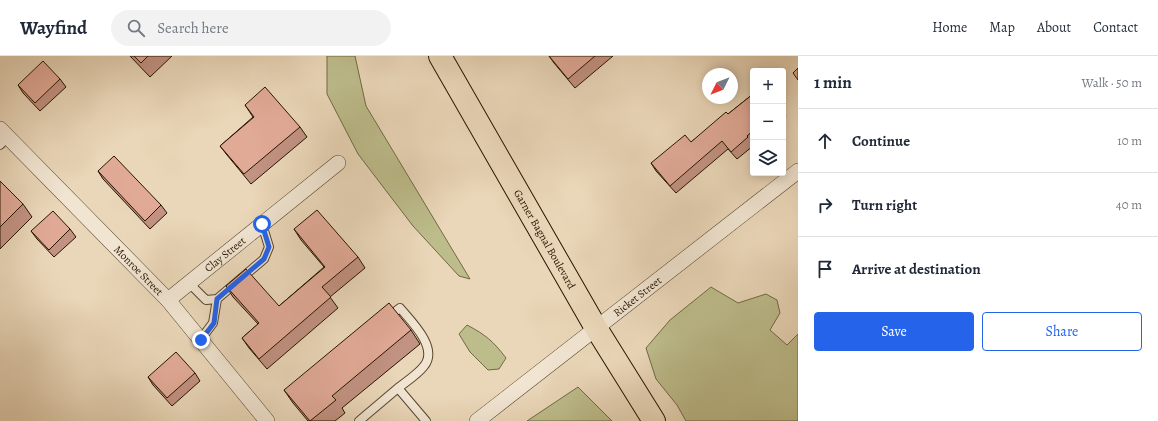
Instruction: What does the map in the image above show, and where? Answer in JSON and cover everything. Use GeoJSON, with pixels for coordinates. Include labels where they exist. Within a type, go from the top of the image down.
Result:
{"type":"FeatureCollection","features":[{"type":"Feature","properties":{"kind":"highway","name":"Garner Bagnal Boulevard"},"geometry":{"type":"LineString","coordinates":[[440,56],[596,328],[654,421]]}},
{"type":"Feature","properties":{"kind":"street","name":"Monroe Street"},"geometry":{"type":"LineString","coordinates":[[3,137],[168,300],[267,421]]}},
{"type":"Feature","properties":{"kind":"street","name":"Clay Street"},"geometry":{"type":"LineString","coordinates":[[168,300],[338,164]]}},
{"type":"Feature","properties":{"kind":"street","name":"Ricket Street"},"geometry":{"type":"LineString","coordinates":[[477,421],[798,171]]}},
{"type":"Feature","properties":{"kind":"lane"},"geometry":{"type":"LineString","coordinates":[[189,283],[206,300],[217,299],[264,259],[269,247],[262,224]]}},
{"type":"Feature","properties":{"kind":"lane"},"geometry":{"type":"LineString","coordinates":[[201,340],[214,323],[217,299]]}},
{"type":"Feature","properties":{"kind":"lane"},"geometry":{"type":"LineString","coordinates":[[359,421],[425,365],[429,353],[424,337],[400,308],[382,321]]}},
{"type":"Feature","properties":{"kind":"lane"},"geometry":{"type":"LineString","coordinates":[[398,388],[426,421]]}},
{"type":"Feature","properties":{"kind":"shaded area"},"geometry":{"type":"Polygon","coordinates":[[[327,56],[355,56],[366,106],[470,279],[459,276],[413,226],[358,154],[327,94],[327,56]]]}},
{"type":"Feature","properties":{"kind":"shaded area"},"geometry":{"type":"Polygon","coordinates":[[[711,287],[738,303],[766,294],[777,300],[780,313],[770,330],[787,345],[798,334],[798,421],[686,421],[677,405],[656,379],[646,348],[670,320],[711,287]]]}},
{"type":"Feature","properties":{"kind":"shaded area"},"geometry":{"type":"Polygon","coordinates":[[[467,325],[489,339],[506,358],[499,369],[488,370],[470,352],[459,334],[467,325]]]}},
{"type":"Feature","properties":{"kind":"shaded area"},"geometry":{"type":"Polygon","coordinates":[[[578,387],[612,421],[527,421],[578,387]]]}},
{"type":"Feature","properties":{"kind":"building"},"geometry":{"type":"Polygon","coordinates":[[[134,56],[148,56],[141,63],[134,56]]]}},
{"type":"Feature","properties":{"kind":"building"},"geometry":{"type":"Polygon","coordinates":[[[549,56],[595,56],[568,79],[549,56]]]}},
{"type":"Feature","properties":{"kind":"building"},"geometry":{"type":"Polygon","coordinates":[[[43,61],[60,79],[35,103],[18,85],[43,61]]]}},
{"type":"Feature","properties":{"kind":"building"},"geometry":{"type":"Polygon","coordinates":[[[798,68],[798,80],[793,73],[798,68]]]}},
{"type":"Feature","properties":{"kind":"building"},"geometry":{"type":"Polygon","coordinates":[[[265,87],[300,127],[244,174],[220,146],[254,117],[245,105],[265,87]]]}},
{"type":"Feature","properties":{"kind":"building"},"geometry":{"type":"Polygon","coordinates":[[[750,96],[750,134],[747,136],[748,137],[731,152],[722,141],[670,186],[651,163],[685,135],[691,142],[726,112],[728,114],[750,96]]]}},
{"type":"Feature","properties":{"kind":"building"},"geometry":{"type":"Polygon","coordinates":[[[114,156],[161,205],[145,221],[98,171],[114,156]]]}},
{"type":"Feature","properties":{"kind":"building"},"geometry":{"type":"Polygon","coordinates":[[[0,181],[23,204],[0,227],[0,181]]]}},
{"type":"Feature","properties":{"kind":"building"},"geometry":{"type":"Polygon","coordinates":[[[317,210],[358,257],[322,287],[331,297],[259,359],[242,338],[259,323],[226,286],[246,269],[279,306],[325,267],[294,229],[317,210]]]}},
{"type":"Feature","properties":{"kind":"building"},"geometry":{"type":"Polygon","coordinates":[[[53,211],[70,229],[49,250],[31,231],[53,211]]]}},
{"type":"Feature","properties":{"kind":"building"},"geometry":{"type":"Polygon","coordinates":[[[389,303],[411,330],[332,396],[336,400],[310,421],[284,390],[389,303]]]}},
{"type":"Feature","properties":{"kind":"building"},"geometry":{"type":"Polygon","coordinates":[[[176,352],[195,373],[167,398],[148,377],[176,352]]]}},
{"type":"Feature","properties":{"kind":"route"},"geometry":{"type":"LineString","coordinates":[[201,340],[214,323],[217,299],[264,259],[269,247],[262,224]]}}]}
